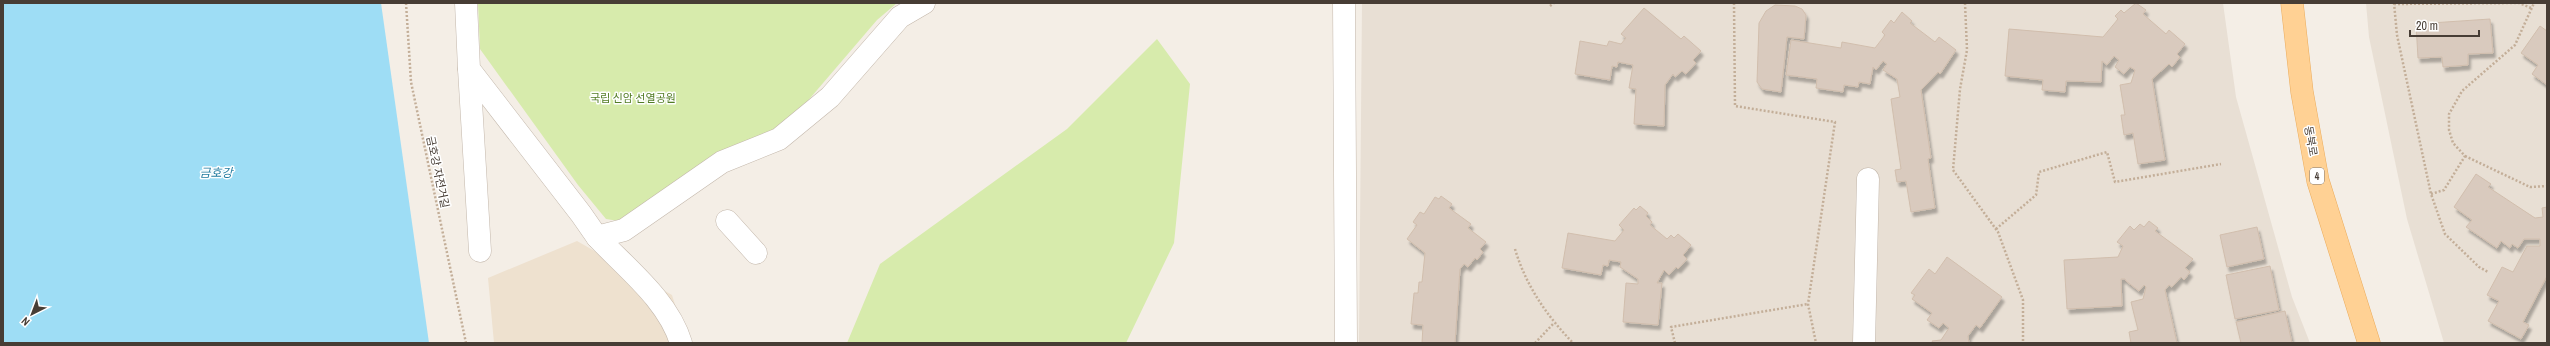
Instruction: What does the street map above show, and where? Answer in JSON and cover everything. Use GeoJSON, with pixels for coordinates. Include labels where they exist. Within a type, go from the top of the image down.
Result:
{"type":"FeatureCollection","features":[{"type":"Feature","properties":{"kind":"main road","name":"동북로"},"geometry":{"type":"LineString","coordinates":[[2292,3],[2302,92],[2318,181],[2369,343]]}},
{"type":"Feature","properties":{"kind":"street"},"geometry":{"type":"LineString","coordinates":[[466,3],[480,251]]}},
{"type":"Feature","properties":{"kind":"street"},"geometry":{"type":"LineString","coordinates":[[596,237],[624,230],[722,162],[779,139],[830,97],[900,17],[924,3]]}},
{"type":"Feature","properties":{"kind":"street"},"geometry":{"type":"LineString","coordinates":[[1344,3],[1346,343]]}},
{"type":"Feature","properties":{"kind":"street"},"geometry":{"type":"LineString","coordinates":[[469,69],[581,214],[596,237],[663,306],[677,329],[681,343]]}},
{"type":"Feature","properties":{"kind":"street"},"geometry":{"type":"LineString","coordinates":[[1864,343],[1868,179]]}},
{"type":"Feature","properties":{"kind":"street"},"geometry":{"type":"LineString","coordinates":[[727,220],[756,253]]}},
{"type":"Feature","properties":{"kind":"path","name":"금호강 자전거길"},"geometry":{"type":"LineString","coordinates":[[406,3],[411,82],[466,343]]}},
{"type":"Feature","properties":{"kind":"path"},"geometry":{"type":"LineString","coordinates":[[1550,6],[1554,3]]}},
{"type":"Feature","properties":{"kind":"path"},"geometry":{"type":"LineString","coordinates":[[1734,3],[1735,106],[1835,122],[1808,304],[1816,343]]}},
{"type":"Feature","properties":{"kind":"path"},"geometry":{"type":"LineString","coordinates":[[1964,3],[1967,50],[1960,89],[1953,170],[1996,229],[2023,300],[2023,343]]}},
{"type":"Feature","properties":{"kind":"path"},"geometry":{"type":"LineString","coordinates":[[2488,272],[2479,267],[2445,234],[2431,194],[2397,35],[2394,4],[2519,3],[2531,8]]}},
{"type":"Feature","properties":{"kind":"path"},"geometry":{"type":"LineString","coordinates":[[2534,3],[2515,45],[2462,91],[2449,114],[2449,130],[2453,143],[2465,156],[2530,188],[2547,186]]}},
{"type":"Feature","properties":{"kind":"path"},"geometry":{"type":"LineString","coordinates":[[1996,229],[2036,196],[2039,172],[2092,156],[2107,152],[2115,182],[2221,164]]}},
{"type":"Feature","properties":{"kind":"path"},"geometry":{"type":"LineString","coordinates":[[2431,194],[2444,190],[2465,156]]}},
{"type":"Feature","properties":{"kind":"path"},"geometry":{"type":"LineString","coordinates":[[1515,249],[1523,274],[1554,323],[1573,343]]}},
{"type":"Feature","properties":{"kind":"path"},"geometry":{"type":"LineString","coordinates":[[1675,343],[1671,327],[1808,304]]}},
{"type":"Feature","properties":{"kind":"path"},"geometry":{"type":"LineString","coordinates":[[1535,343],[1554,323]]}},
{"type":"Feature","properties":{"kind":"shaded area"},"geometry":{"type":"Polygon","coordinates":[[[1362,3],[2223,3],[2236,97],[2292,297],[2310,343],[1359,343],[1362,3]]]}},
{"type":"Feature","properties":{"kind":"shaded area"},"geometry":{"type":"Polygon","coordinates":[[[2366,3],[2547,3],[2547,343],[2444,343],[2407,219],[2369,37],[2366,3]]]}},
{"type":"Feature","properties":{"kind":"shaded area"},"geometry":{"type":"Polygon","coordinates":[[[577,241],[672,295],[687,343],[494,343],[488,278],[577,241]]]}},
{"type":"Feature","properties":{"kind":"green space","name":"국립 신암 선열공원"},"geometry":{"type":"Polygon","coordinates":[[[478,3],[897,3],[877,20],[782,131],[625,222],[606,219],[578,185],[480,49],[478,3]]]}},
{"type":"Feature","properties":{"kind":"green space"},"geometry":{"type":"Polygon","coordinates":[[[1157,39],[1190,84],[1174,243],[1126,343],[847,343],[880,264],[1067,129],[1157,39]]]}},
{"type":"Feature","properties":{"kind":"water","name":"금호강"},"geometry":{"type":"Polygon","coordinates":[[[3,3],[381,3],[429,343],[3,343],[3,3]]]}},
{"type":"Feature","properties":{"kind":"building"},"geometry":{"type":"Polygon","coordinates":[[[2136,3],[2146,10],[2143,14],[2166,34],[2169,30],[2185,44],[2177,54],[2180,57],[2172,67],[2169,64],[2152,79],[2165,160],[2138,164],[2133,133],[2124,135],[2121,115],[2125,115],[2120,85],[2131,83],[2135,70],[2130,67],[2124,74],[2115,67],[2119,60],[2114,56],[2107,65],[2102,61],[2101,82],[2066,81],[2065,92],[2042,90],[2043,80],[2005,76],[2009,29],[2103,37],[2118,19],[2115,16],[2121,10],[2124,13],[2136,3]]]}},
{"type":"Feature","properties":{"kind":"building"},"geometry":{"type":"Polygon","coordinates":[[[1775,5],[1795,6],[1802,9],[1806,15],[1804,39],[1787,37],[1781,92],[1762,89],[1757,82],[1759,23],[1766,11],[1775,5]]]}},
{"type":"Feature","properties":{"kind":"building"},"geometry":{"type":"Polygon","coordinates":[[[1644,8],[1681,39],[1684,36],[1701,51],[1693,60],[1696,63],[1686,74],[1682,71],[1675,77],[1673,74],[1665,85],[1664,126],[1634,124],[1636,89],[1629,88],[1633,65],[1618,62],[1617,67],[1612,66],[1610,80],[1575,74],[1580,41],[1607,46],[1609,41],[1621,44],[1626,38],[1621,34],[1644,8]]]}},
{"type":"Feature","properties":{"kind":"building"},"geometry":{"type":"Polygon","coordinates":[[[1902,12],[1912,21],[1910,23],[1935,42],[1939,37],[1956,50],[1940,74],[1938,72],[1921,90],[1931,158],[1928,159],[1935,208],[1911,212],[1906,181],[1897,182],[1895,170],[1901,169],[1891,99],[1900,97],[1897,79],[1883,70],[1887,64],[1883,61],[1876,70],[1873,67],[1870,84],[1859,82],[1858,87],[1844,85],[1843,92],[1816,88],[1817,79],[1786,75],[1791,40],[1841,48],[1842,42],[1875,48],[1885,35],[1882,32],[1891,20],[1894,23],[1902,12]]]}},
{"type":"Feature","properties":{"kind":"building"},"geometry":{"type":"Polygon","coordinates":[[[2490,19],[2493,53],[2468,54],[2468,65],[2443,67],[2442,57],[2418,58],[2416,24],[2490,19]]]}},
{"type":"Feature","properties":{"kind":"building"},"geometry":{"type":"Polygon","coordinates":[[[2540,26],[2547,31],[2547,85],[2532,74],[2538,65],[2521,53],[2540,26]]]}},
{"type":"Feature","properties":{"kind":"building"},"geometry":{"type":"Polygon","coordinates":[[[2476,174],[2491,184],[2488,187],[2535,218],[2543,217],[2542,208],[2547,207],[2547,276],[2523,322],[2529,325],[2521,339],[2488,321],[2499,301],[2487,295],[2502,267],[2513,272],[2527,246],[2540,246],[2540,239],[2524,239],[2518,248],[2512,244],[2510,248],[2501,241],[2497,248],[2466,227],[2472,220],[2454,207],[2476,174]]]}},
{"type":"Feature","properties":{"kind":"building"},"geometry":{"type":"Polygon","coordinates":[[[1441,196],[1452,204],[1449,208],[1471,224],[1468,228],[1486,242],[1480,249],[1483,252],[1477,260],[1475,258],[1468,267],[1464,264],[1460,269],[1455,343],[1422,343],[1423,325],[1411,324],[1414,293],[1418,293],[1419,282],[1422,282],[1425,253],[1407,239],[1417,225],[1413,222],[1420,212],[1424,214],[1435,197],[1439,199],[1441,196]]]}},
{"type":"Feature","properties":{"kind":"building"},"geometry":{"type":"Polygon","coordinates":[[[1640,206],[1648,213],[1646,216],[1652,222],[1650,225],[1667,239],[1671,235],[1674,238],[1678,234],[1691,245],[1683,255],[1687,259],[1678,269],[1676,267],[1669,275],[1664,270],[1657,283],[1662,283],[1658,325],[1623,322],[1626,283],[1638,284],[1638,279],[1620,267],[1621,262],[1609,260],[1608,266],[1603,265],[1601,275],[1562,268],[1568,233],[1615,241],[1624,230],[1619,225],[1634,208],[1636,210],[1640,206]]]}},
{"type":"Feature","properties":{"kind":"building"},"geometry":{"type":"Polygon","coordinates":[[[2149,221],[2158,228],[2155,231],[2193,259],[2185,268],[2190,272],[2184,280],[2181,277],[2172,287],[2169,285],[2165,290],[2177,343],[2131,343],[2129,332],[2138,330],[2131,302],[2143,299],[2146,287],[2144,285],[2139,291],[2125,279],[2121,279],[2122,306],[2067,309],[2064,260],[2118,257],[2123,246],[2117,242],[2130,226],[2134,230],[2140,224],[2144,227],[2149,221]]]}},
{"type":"Feature","properties":{"kind":"building"},"geometry":{"type":"Polygon","coordinates":[[[2257,227],[2264,259],[2227,267],[2220,235],[2257,227]]]}},
{"type":"Feature","properties":{"kind":"building"},"geometry":{"type":"Polygon","coordinates":[[[1947,257],[2002,297],[1980,328],[1976,325],[1968,336],[1969,343],[1933,343],[1932,341],[1941,340],[1949,328],[1943,323],[1939,328],[1927,320],[1932,313],[1912,299],[1915,295],[1911,293],[1929,269],[1935,274],[1947,257]]]}},
{"type":"Feature","properties":{"kind":"building"},"geometry":{"type":"Polygon","coordinates":[[[2270,266],[2279,310],[2235,319],[2226,275],[2270,266]]]}},
{"type":"Feature","properties":{"kind":"building"},"geometry":{"type":"Polygon","coordinates":[[[2285,311],[2292,343],[2241,343],[2236,322],[2285,311]]]}}]}
